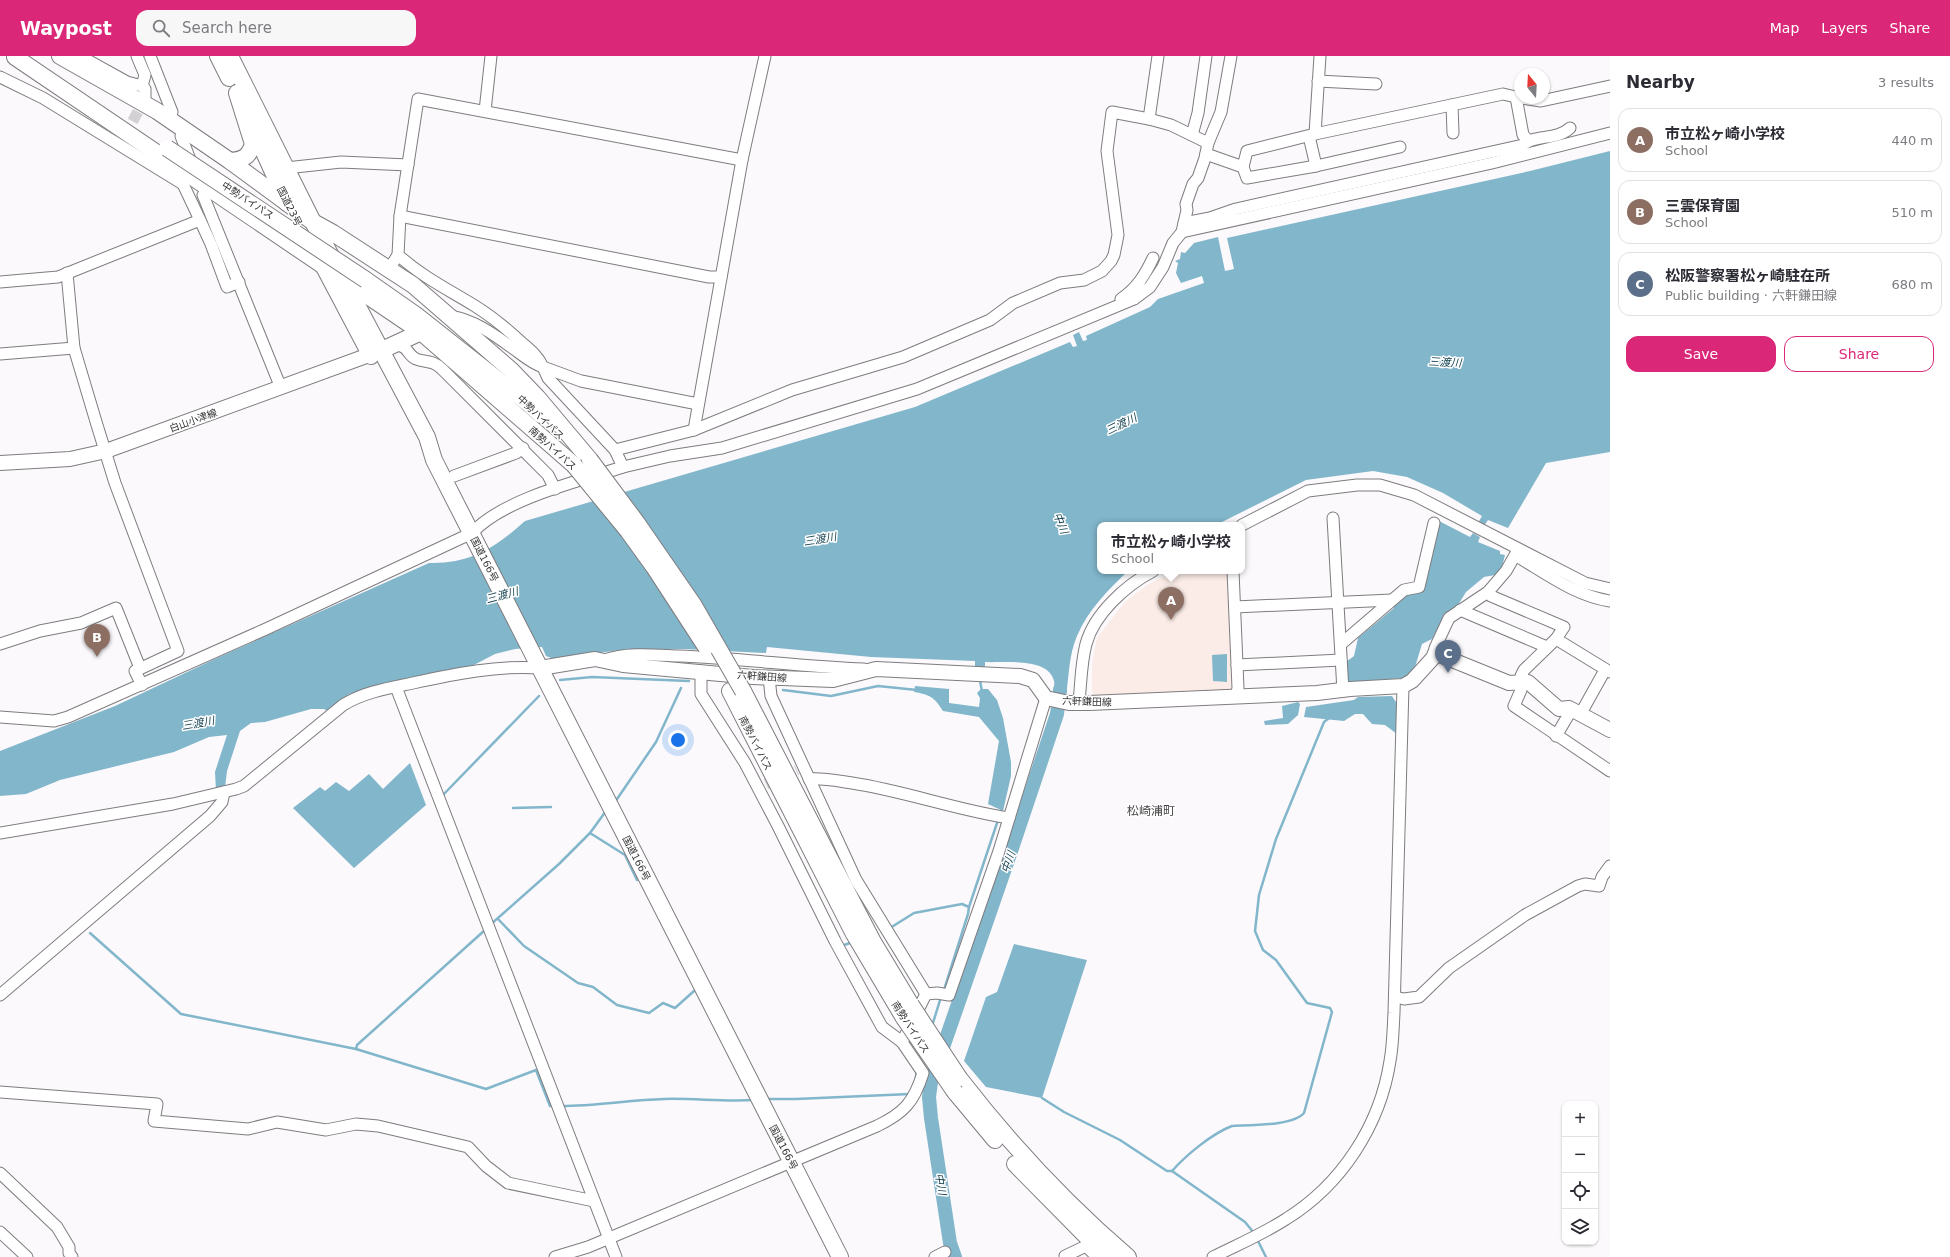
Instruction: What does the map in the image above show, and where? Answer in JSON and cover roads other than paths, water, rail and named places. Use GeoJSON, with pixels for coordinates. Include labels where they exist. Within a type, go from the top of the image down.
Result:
{"type":"FeatureCollection","features":[{"type":"Feature","properties":{"kind":"highway","name":"中勢バイパス"},"geometry":{"type":"LineString","coordinates":[[14,56],[80,91],[366,280],[472,359],[547,432],[605,481]]}},
{"type":"Feature","properties":{"kind":"highway","name":"南勢バイパス"},"geometry":{"type":"LineString","coordinates":[[14,56],[322,264],[418,334],[583,462],[737,691]]}},
{"type":"Feature","properties":{"kind":"highway"},"geometry":{"type":"LineString","coordinates":[[60,56],[157,112],[230,161],[288,206],[313,222],[394,262],[413,284],[517,376],[537,397],[583,462]]}},
{"type":"Feature","properties":{"kind":"highway","name":"国道23号"},"geometry":{"type":"LineString","coordinates":[[218,56],[237,93],[288,206],[375,352]]}},
{"type":"Feature","properties":{"kind":"highway","name":"国道23号"},"geometry":{"type":"LineString","coordinates":[[230,56],[289,175],[344,280],[375,352]]}},
{"type":"Feature","properties":{"kind":"highway"},"geometry":{"type":"LineString","coordinates":[[230,161],[245,158],[250,153],[253,144],[237,93]]}},
{"type":"Feature","properties":{"kind":"highway"},"geometry":{"type":"LineString","coordinates":[[289,175],[311,211],[333,233]]}},
{"type":"Feature","properties":{"kind":"highway"},"geometry":{"type":"LineString","coordinates":[[375,352],[396,345],[418,334]]}},
{"type":"Feature","properties":{"kind":"highway","name":"国道166号"},"geometry":{"type":"LineString","coordinates":[[375,352],[426,437],[434,460],[840,1257]]}},
{"type":"Feature","properties":{"kind":"highway","name":"南勢バイパス"},"geometry":{"type":"LineString","coordinates":[[605,481],[637,523],[693,604],[737,691],[844,886],[863,938],[907,1012],[957,1085],[1031,1182],[1109,1257]]}},
{"type":"Feature","properties":{"kind":"highway","name":"南勢バイパス"},"geometry":{"type":"LineString","coordinates":[[957,1085],[990,1118],[1034,1169],[1091,1225],[1128,1257]]}},
{"type":"Feature","properties":{"kind":"main road","name":"白山小津線"},"geometry":{"type":"LineString","coordinates":[[0,463],[70,459],[106,451],[281,388],[375,352]]}},
{"type":"Feature","properties":{"kind":"main road"},"geometry":{"type":"LineString","coordinates":[[1400,686],[1412,681],[1433,658],[1435,653],[1509,683],[1528,682],[1559,709],[1576,711],[1610,730]]}},
{"type":"Feature","properties":{"kind":"main road","name":"六軒鎌田線"},"geometry":{"type":"LineString","coordinates":[[540,668],[595,659],[623,665],[769,677],[833,680],[876,669],[978,674],[1028,678],[1037,685],[1046,698],[1089,703],[1236,697],[1400,686]]}},
{"type":"Feature","properties":{"kind":"street"},"geometry":{"type":"LineString","coordinates":[[80,56],[126,82],[142,86],[146,92],[145,98]]}},
{"type":"Feature","properties":{"kind":"street"},"geometry":{"type":"LineString","coordinates":[[137,56],[145,75],[142,86]]}},
{"type":"Feature","properties":{"kind":"street"},"geometry":{"type":"LineString","coordinates":[[150,56],[172,112]]}},
{"type":"Feature","properties":{"kind":"street"},"geometry":{"type":"LineString","coordinates":[[485,111],[491,56]]}},
{"type":"Feature","properties":{"kind":"street"},"geometry":{"type":"LineString","coordinates":[[694,430],[742,160],[765,56]]}},
{"type":"Feature","properties":{"kind":"street"},"geometry":{"type":"LineString","coordinates":[[1149,119],[1158,56]]}},
{"type":"Feature","properties":{"kind":"street"},"geometry":{"type":"LineString","coordinates":[[1192,135],[1198,113],[1206,56]]}},
{"type":"Feature","properties":{"kind":"street"},"geometry":{"type":"LineString","coordinates":[[0,717],[54,721],[68,717],[142,685],[472,533],[480,525],[511,506],[555,489],[623,467],[670,456],[722,448],[917,389],[1134,299],[1150,287],[1163,267],[1173,243],[1183,227],[1187,210],[1186,204],[1193,184],[1198,178],[1206,147],[1221,112],[1231,56]]}},
{"type":"Feature","properties":{"kind":"street"},"geometry":{"type":"LineString","coordinates":[[1316,166],[1312,135],[1320,56]]}},
{"type":"Feature","properties":{"kind":"street"},"geometry":{"type":"LineString","coordinates":[[0,77],[43,98],[123,141],[183,184],[211,244],[227,287],[239,282]]}},
{"type":"Feature","properties":{"kind":"street"},"geometry":{"type":"LineString","coordinates":[[1318,81],[1376,84]]}},
{"type":"Feature","properties":{"kind":"street"},"geometry":{"type":"LineString","coordinates":[[1550,99],[1610,86]]}},
{"type":"Feature","properties":{"kind":"street"},"geometry":{"type":"LineString","coordinates":[[1400,147],[1316,166],[1246,178],[1243,167],[1247,151],[1312,135],[1503,94],[1514,97]]}},
{"type":"Feature","properties":{"kind":"street"},"geometry":{"type":"LineString","coordinates":[[623,467],[615,450],[548,378],[539,358],[513,334],[476,306],[458,297],[406,263],[394,262],[418,99],[742,160]]}},
{"type":"Feature","properties":{"kind":"street"},"geometry":{"type":"LineString","coordinates":[[1520,104],[1523,135],[1528,140]]}},
{"type":"Feature","properties":{"kind":"street"},"geometry":{"type":"LineString","coordinates":[[1452,105],[1453,133]]}},
{"type":"Feature","properties":{"kind":"street"},"geometry":{"type":"LineString","coordinates":[[615,450],[694,430],[792,390],[903,357],[990,320],[1006,307],[1019,300],[1060,283],[1084,280],[1102,271],[1114,255],[1118,235],[1107,151],[1112,112],[1171,125],[1192,135],[1206,147],[1243,167]]}},
{"type":"Feature","properties":{"kind":"street"},"geometry":{"type":"LineString","coordinates":[[1183,227],[1523,145],[1528,140],[1548,138],[1565,133],[1570,128]]}},
{"type":"Feature","properties":{"kind":"street"},"geometry":{"type":"LineString","coordinates":[[1183,227],[1492,163],[1610,133]]}},
{"type":"Feature","properties":{"kind":"street"},"geometry":{"type":"LineString","coordinates":[[181,136],[193,168]]}},
{"type":"Feature","properties":{"kind":"street"},"geometry":{"type":"LineString","coordinates":[[289,175],[341,162],[408,165]]}},
{"type":"Feature","properties":{"kind":"street"},"geometry":{"type":"LineString","coordinates":[[203,195],[281,388]]}},
{"type":"Feature","properties":{"kind":"street"},"geometry":{"type":"LineString","coordinates":[[400,216],[693,274],[720,277]]}},
{"type":"Feature","properties":{"kind":"street"},"geometry":{"type":"LineString","coordinates":[[0,282],[58,277],[200,220]]}},
{"type":"Feature","properties":{"kind":"street"},"geometry":{"type":"LineString","coordinates":[[1116,307],[1118,301],[1143,280],[1153,258]]}},
{"type":"Feature","properties":{"kind":"street"},"geometry":{"type":"LineString","coordinates":[[66,273],[74,348],[115,483],[178,651],[136,670],[142,685]]}},
{"type":"Feature","properties":{"kind":"street"},"geometry":{"type":"LineString","coordinates":[[450,316],[472,322],[498,337],[533,364],[581,381],[698,404]]}},
{"type":"Feature","properties":{"kind":"street"},"geometry":{"type":"LineString","coordinates":[[412,354],[412,343],[418,334]]}},
{"type":"Feature","properties":{"kind":"street"},"geometry":{"type":"LineString","coordinates":[[396,345],[403,346],[417,359],[428,360],[439,366],[523,448],[548,475],[555,489]]}},
{"type":"Feature","properties":{"kind":"street"},"geometry":{"type":"LineString","coordinates":[[0,354],[74,348]]}},
{"type":"Feature","properties":{"kind":"street"},"geometry":{"type":"LineString","coordinates":[[454,476],[516,453],[523,448]]}},
{"type":"Feature","properties":{"kind":"street"},"geometry":{"type":"LineString","coordinates":[[1245,524],[1308,492],[1357,485],[1380,485],[1395,488],[1414,495],[1486,532],[1568,586],[1591,596],[1610,600]]}},
{"type":"Feature","properties":{"kind":"street"},"geometry":{"type":"LineString","coordinates":[[1333,518],[1341,660],[1346,690]]}},
{"type":"Feature","properties":{"kind":"street"},"geometry":{"type":"LineString","coordinates":[[1341,644],[1404,590],[1419,587],[1434,523]]}},
{"type":"Feature","properties":{"kind":"street"},"geometry":{"type":"LineString","coordinates":[[1517,552],[1585,582],[1610,589]]}},
{"type":"Feature","properties":{"kind":"street"},"geometry":{"type":"LineString","coordinates":[[1435,653],[1435,648],[1449,618],[1488,592],[1506,571],[1517,552]]}},
{"type":"Feature","properties":{"kind":"street"},"geometry":{"type":"LineString","coordinates":[[1074,702],[1086,643],[1094,627],[1123,593],[1148,574]]}},
{"type":"Feature","properties":{"kind":"street"},"geometry":{"type":"LineString","coordinates":[[1233,574],[1238,688],[1236,697]]}},
{"type":"Feature","properties":{"kind":"street"},"geometry":{"type":"LineString","coordinates":[[1488,592],[1491,596],[1564,627],[1556,639],[1524,670],[1521,690],[1514,706],[1556,736],[1610,771]]}},
{"type":"Feature","properties":{"kind":"street"},"geometry":{"type":"LineString","coordinates":[[1234,606],[1392,600]]}},
{"type":"Feature","properties":{"kind":"street"},"geometry":{"type":"LineString","coordinates":[[0,644],[40,631],[81,623],[116,608],[140,668]]}},
{"type":"Feature","properties":{"kind":"street"},"geometry":{"type":"LineString","coordinates":[[1460,610],[1547,647]]}},
{"type":"Feature","properties":{"kind":"street"},"geometry":{"type":"LineString","coordinates":[[1556,639],[1608,671],[1556,736]]}},
{"type":"Feature","properties":{"kind":"street"},"geometry":{"type":"LineString","coordinates":[[604,660],[619,655],[651,655],[750,660],[822,668],[876,669]]}},
{"type":"Feature","properties":{"kind":"street"},"geometry":{"type":"LineString","coordinates":[[1237,664],[1341,660]]}},
{"type":"Feature","properties":{"kind":"street"},"geometry":{"type":"LineString","coordinates":[[0,833],[173,804],[244,786],[352,700],[396,686],[461,673],[526,667],[540,668]]}},
{"type":"Feature","properties":{"kind":"street"},"geometry":{"type":"LineString","coordinates":[[555,1257],[569,1255],[896,1116],[914,1098],[923,1073],[902,1042],[882,1027],[835,941],[762,786],[744,763],[701,694],[701,671]]}},
{"type":"Feature","properties":{"kind":"street"},"geometry":{"type":"LineString","coordinates":[[769,677],[771,696],[800,769],[809,779],[844,886],[883,925],[937,994],[949,995],[1003,817],[1046,698]]}},
{"type":"Feature","properties":{"kind":"street"},"geometry":{"type":"LineString","coordinates":[[396,686],[616,1257]]}},
{"type":"Feature","properties":{"kind":"street"},"geometry":{"type":"LineString","coordinates":[[1213,1257],[1285,1220],[1320,1194],[1346,1164],[1366,1133],[1380,1101],[1392,1052],[1395,998],[1400,686]]}},
{"type":"Feature","properties":{"kind":"street"},"geometry":{"type":"LineString","coordinates":[[809,779],[820,778],[874,786],[978,814],[1003,817]]}},
{"type":"Feature","properties":{"kind":"street"},"geometry":{"type":"LineString","coordinates":[[0,995],[210,816],[222,802],[224,792]]}},
{"type":"Feature","properties":{"kind":"street"},"geometry":{"type":"LineString","coordinates":[[1395,998],[1404,999],[1419,997],[1449,968],[1525,915],[1578,886],[1585,884],[1599,886],[1602,877],[1610,866]]}},
{"type":"Feature","properties":{"kind":"street"},"geometry":{"type":"LineString","coordinates":[[816,900],[844,886]]}},
{"type":"Feature","properties":{"kind":"street"},"geometry":{"type":"LineString","coordinates":[[902,1042],[937,994]]}},
{"type":"Feature","properties":{"kind":"street"},"geometry":{"type":"LineString","coordinates":[[0,1092],[157,1104],[154,1120],[248,1129],[277,1122],[326,1130],[356,1124],[378,1126],[468,1147],[486,1166],[508,1183],[594,1201]]}},
{"type":"Feature","properties":{"kind":"street"},"geometry":{"type":"LineString","coordinates":[[0,1173],[57,1227],[72,1257]]}},
{"type":"Feature","properties":{"kind":"street"},"geometry":{"type":"LineString","coordinates":[[0,1232],[23,1256]]}},
{"type":"Feature","properties":{"kind":"street"},"geometry":{"type":"LineString","coordinates":[[1065,1256],[1086,1246],[1097,1257]]}},
{"type":"Feature","properties":{"kind":"water","name":"三渡川"},"geometry":{"type":"Polygon","coordinates":[[[1610,151],[1610,452],[1546,463],[1508,528],[1488,520],[1484,526],[1478,523],[1482,516],[1443,493],[1407,477],[1373,471],[1306,480],[1222,522],[1097,522],[1097,574],[1125,574],[1099,601],[1077,636],[1072,650],[1066,696],[1053,694],[1054,682],[1050,673],[1044,668],[1014,662],[985,662],[985,669],[975,668],[975,661],[871,657],[767,647],[766,653],[685,649],[620,650],[554,659],[546,656],[542,647],[515,649],[495,654],[470,667],[349,694],[327,711],[324,709],[311,709],[265,722],[251,723],[240,731],[227,771],[225,788],[216,791],[215,772],[227,735],[209,737],[174,752],[60,780],[26,794],[0,796],[0,751],[115,706],[219,657],[429,563],[458,561],[482,552],[503,539],[525,521],[915,407],[1070,342],[1073,347],[1077,346],[1073,335],[1079,332],[1083,341],[1087,340],[1086,336],[1150,307],[1158,299],[1204,283],[1202,276],[1181,283],[1176,273],[1178,263],[1175,261],[1180,259],[1181,252],[1185,253],[1194,243],[1218,237],[1225,271],[1234,269],[1227,238],[1530,171],[1610,151]]]}},
{"type":"Feature","properties":{"kind":"water"},"geometry":{"type":"Polygon","coordinates":[[[1439,521],[1470,537],[1473,533],[1480,537],[1478,542],[1500,551],[1500,554],[1505,555],[1502,567],[1495,575],[1484,577],[1466,592],[1458,605],[1445,614],[1432,639],[1422,644],[1415,667],[1405,678],[1348,682],[1346,662],[1354,656],[1358,638],[1394,608],[1392,605],[1406,594],[1423,590],[1439,521]]]}},
{"type":"Feature","properties":{"kind":"water"},"geometry":{"type":"Polygon","coordinates":[[[1227,654],[1227,682],[1213,681],[1212,655],[1227,654]]]}},
{"type":"Feature","properties":{"kind":"water"},"geometry":{"type":"Polygon","coordinates":[[[915,686],[949,689],[949,703],[979,707],[980,698],[977,693],[981,689],[988,689],[997,700],[1003,718],[1011,762],[1011,776],[1003,811],[988,804],[999,741],[979,717],[943,711],[932,697],[914,692],[915,686]]]}},
{"type":"Feature","properties":{"kind":"water"},"geometry":{"type":"Polygon","coordinates":[[[1392,696],[1396,702],[1397,734],[1385,725],[1372,724],[1363,714],[1355,714],[1344,721],[1304,717],[1306,707],[1354,700],[1358,697],[1392,696]]]}},
{"type":"Feature","properties":{"kind":"water"},"geometry":{"type":"Polygon","coordinates":[[[1298,702],[1300,704],[1298,715],[1288,724],[1265,725],[1264,721],[1283,718],[1282,706],[1298,702]]]}},
{"type":"Feature","properties":{"kind":"water"},"geometry":{"type":"Polygon","coordinates":[[[410,763],[426,805],[354,868],[293,808],[320,787],[325,791],[336,782],[349,791],[369,774],[383,789],[410,763]]]}},
{"type":"Feature","properties":{"kind":"water"},"geometry":{"type":"Polygon","coordinates":[[[1014,944],[1087,960],[1042,1098],[986,1087],[964,1061],[986,997],[997,992],[1014,944]]]}},
{"type":"Feature","properties":{"kind":"waterway"},"geometry":{"type":"LineString","coordinates":[[560,680],[592,677],[689,681]]}},
{"type":"Feature","properties":{"kind":"waterway"},"geometry":{"type":"LineString","coordinates":[[980,680],[982,692]]}},
{"type":"Feature","properties":{"kind":"waterway"},"geometry":{"type":"LineString","coordinates":[[783,690],[831,696],[878,686],[917,690]]}},
{"type":"Feature","properties":{"kind":"waterway"},"geometry":{"type":"LineString","coordinates":[[615,802],[656,742],[681,688]]}},
{"type":"Feature","properties":{"kind":"waterway","name":"中川"},"geometry":{"type":"LineString","coordinates":[[955,1257],[950,1243],[931,1118],[929,1097],[931,1082],[1057,714],[1060,690]]}},
{"type":"Feature","properties":{"kind":"waterway"},"geometry":{"type":"LineString","coordinates":[[442,796],[539,696]]}},
{"type":"Feature","properties":{"kind":"waterway"},"geometry":{"type":"LineString","coordinates":[[1172,1171],[1200,1145],[1225,1129],[1232,1126],[1281,1123],[1298,1117],[1304,1113],[1332,1012],[1330,1008],[1307,1003],[1276,960],[1263,950],[1255,931],[1259,895],[1276,839],[1324,722],[1329,718]]}},
{"type":"Feature","properties":{"kind":"waterway"},"geometry":{"type":"LineString","coordinates":[[513,808],[551,807]]}},
{"type":"Feature","properties":{"kind":"waterway"},"geometry":{"type":"LineString","coordinates":[[490,925],[559,864],[590,833],[606,811]]}},
{"type":"Feature","properties":{"kind":"waterway"},"geometry":{"type":"LineString","coordinates":[[890,928],[914,913],[962,904],[969,907],[998,820]]}},
{"type":"Feature","properties":{"kind":"waterway"},"geometry":{"type":"LineString","coordinates":[[590,833],[625,855],[637,880]]}},
{"type":"Feature","properties":{"kind":"waterway"},"geometry":{"type":"LineString","coordinates":[[944,990],[969,907]]}},
{"type":"Feature","properties":{"kind":"waterway"},"geometry":{"type":"LineString","coordinates":[[498,919],[524,946],[578,983],[593,987],[617,1005],[649,1013],[663,1003],[675,1008],[694,991]]}},
{"type":"Feature","properties":{"kind":"waterway"},"geometry":{"type":"LineString","coordinates":[[356,1049],[357,1045],[485,930]]}},
{"type":"Feature","properties":{"kind":"waterway"},"geometry":{"type":"LineString","coordinates":[[90,933],[181,1014],[356,1049],[486,1089],[536,1070],[550,1106],[554,1106]]}},
{"type":"Feature","properties":{"kind":"waterway"},"geometry":{"type":"LineString","coordinates":[[844,945],[853,942]]}},
{"type":"Feature","properties":{"kind":"waterway"},"geometry":{"type":"LineString","coordinates":[[932,1026],[941,997]]}},
{"type":"Feature","properties":{"kind":"waterway"},"geometry":{"type":"LineString","coordinates":[[915,1082],[917,1071]]}},
{"type":"Feature","properties":{"kind":"waterway"},"geometry":{"type":"LineString","coordinates":[[766,1099],[910,1094]]}},
{"type":"Feature","properties":{"kind":"waterway"},"geometry":{"type":"LineString","coordinates":[[1042,1098],[1064,1112],[1120,1140],[1167,1171],[1172,1171],[1245,1222],[1254,1233]]}},
{"type":"Feature","properties":{"kind":"waterway"},"geometry":{"type":"LineString","coordinates":[[561,1106],[664,1099],[731,1101],[753,1100]]}},
{"type":"Feature","properties":{"kind":"waterway"},"geometry":{"type":"LineString","coordinates":[[1257,1239],[1266,1257]]}},
{"type":"Feature","properties":{"kind":"tunnel"},"geometry":{"type":"LineString","coordinates":[[125,136],[145,98]]}},
{"type":"Feature","properties":{"kind":"tunnel"},"geometry":{"type":"LineString","coordinates":[[766,784],[797,770]]}},
{"type":"Feature","properties":{"kind":"place","name":"市立松ヶ崎小学校"},"geometry":{"type":"Point","coordinates":[1171,620]}},
{"type":"Feature","properties":{"kind":"place","name":"三雲保育園"},"geometry":{"type":"Point","coordinates":[97,657]}},
{"type":"Feature","properties":{"kind":"place","name":"松阪警察署松ヶ崎駐在所"},"geometry":{"type":"Point","coordinates":[1448,673]}},
{"type":"Feature","properties":{"kind":"district","name":"松崎浦町"},"geometry":{"type":"Point","coordinates":[1151,811]}}]}
